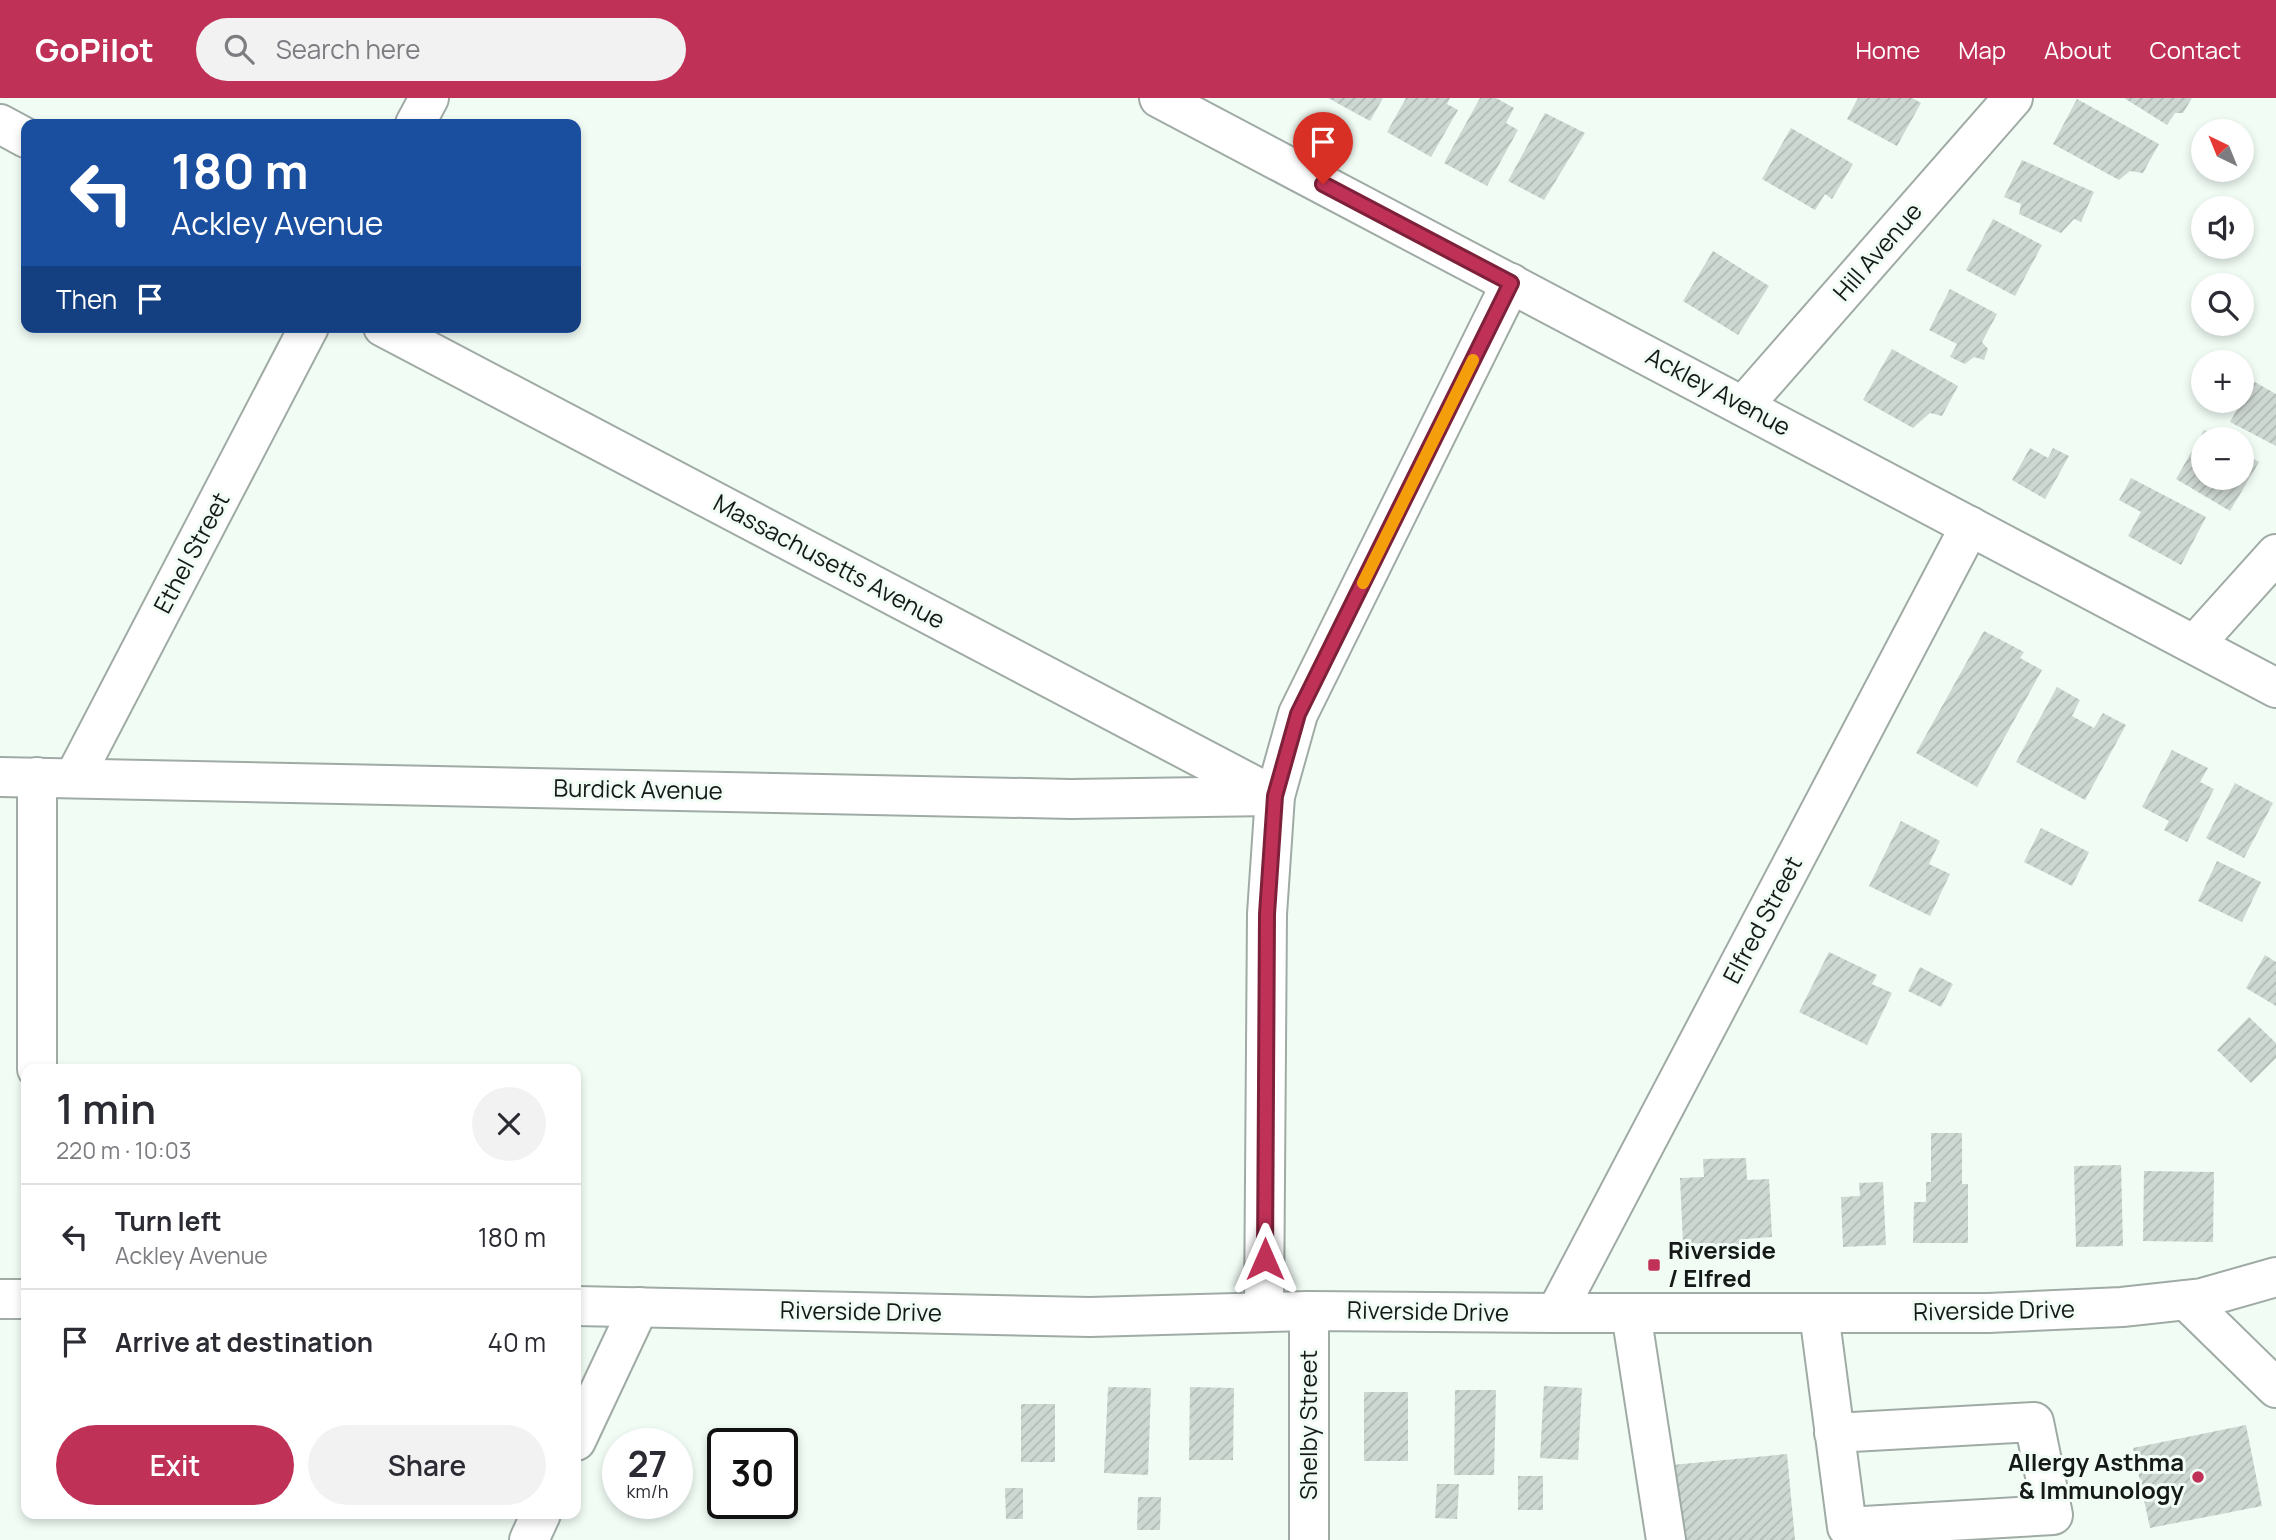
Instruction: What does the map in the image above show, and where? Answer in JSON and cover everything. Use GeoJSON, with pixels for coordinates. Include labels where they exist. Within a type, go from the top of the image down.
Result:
{"type":"FeatureCollection","features":[{"type":"Feature","properties":{"kind":"street"},"geometry":{"type":"LineString","coordinates":[[418,119],[429,98]]}},
{"type":"Feature","properties":{"kind":"street","name":"Ackley Avenue"},"geometry":{"type":"LineString","coordinates":[[1159,98],[2276,688]]}},
{"type":"Feature","properties":{"kind":"street","name":"Hill Avenue"},"geometry":{"type":"LineString","coordinates":[[1743,406],[2013,98]]}},
{"type":"Feature","properties":{"kind":"street"},"geometry":{"type":"LineString","coordinates":[[0,124],[21,135]]}},
{"type":"Feature","properties":{"kind":"street"},"geometry":{"type":"LineString","coordinates":[[1265,1312],[1267,914],[1275,796],[1298,714],[1511,283]]}},
{"type":"Feature","properties":{"kind":"street","name":"Ethel Street"},"geometry":{"type":"LineString","coordinates":[[37,1064],[56,778],[306,333]]}},
{"type":"Feature","properties":{"kind":"street","name":"Massachusetts Avenue"},"geometry":{"type":"LineString","coordinates":[[394,333],[1275,796]]}},
{"type":"Feature","properties":{"kind":"street","name":"Elfred Street"},"geometry":{"type":"LineString","coordinates":[[1556,1313],[1970,526]]}},
{"type":"Feature","properties":{"kind":"street"},"geometry":{"type":"LineString","coordinates":[[2195,644],[2276,554]]}},
{"type":"Feature","properties":{"kind":"street","name":"Burdick Avenue"},"geometry":{"type":"LineString","coordinates":[[0,777],[1057,799],[1275,796]]}},
{"type":"Feature","properties":{"kind":"street","name":"Riverside Drive"},"geometry":{"type":"LineString","coordinates":[[581,1306],[1090,1317],[1309,1311],[1988,1313],[2122,1307],[2202,1298],[2276,1277]]}},
{"type":"Feature","properties":{"kind":"street"},"geometry":{"type":"LineString","coordinates":[[0,1299],[21,1300]]}},
{"type":"Feature","properties":{"kind":"street"},"geometry":{"type":"LineString","coordinates":[[2186,1300],[2276,1388]]}},
{"type":"Feature","properties":{"kind":"street"},"geometry":{"type":"LineString","coordinates":[[581,1430],[639,1307]]}},
{"type":"Feature","properties":{"kind":"street","name":"Shelby Street"},"geometry":{"type":"LineString","coordinates":[[1309,1311],[1309,1540]]}},
{"type":"Feature","properties":{"kind":"street"},"geometry":{"type":"LineString","coordinates":[[1631,1313],[1666,1540]]}},
{"type":"Feature","properties":{"kind":"street"},"geometry":{"type":"LineString","coordinates":[[1819,1313],[1834,1433],[1847,1527],[2055,1528],[2034,1422],[1834,1433]]}},
{"type":"Feature","properties":{"kind":"street"},"geometry":{"type":"LineString","coordinates":[[529,1540],[539,1519]]}},
{"type":"Feature","properties":{"kind":"building"},"geometry":{"type":"Polygon","coordinates":[[[1328,98],[1383,98],[1370,121],[1328,98]]]}},
{"type":"Feature","properties":{"kind":"building"},"geometry":{"type":"Polygon","coordinates":[[[1406,98],[1450,98],[1447,104],[1458,110],[1431,157],[1387,132],[1406,98]]]}},
{"type":"Feature","properties":{"kind":"building"},"geometry":{"type":"Polygon","coordinates":[[[1480,98],[1496,98],[1514,108],[1506,123],[1518,130],[1487,186],[1444,163],[1480,98]]]}},
{"type":"Feature","properties":{"kind":"building"},"geometry":{"type":"Polygon","coordinates":[[[1858,98],[1912,98],[1921,103],[1897,146],[1847,119],[1858,98]]]}},
{"type":"Feature","properties":{"kind":"building"},"geometry":{"type":"Polygon","coordinates":[[[2124,98],[2192,98],[2183,113],[2175,113],[2167,125],[2124,98]]]}},
{"type":"Feature","properties":{"kind":"building"},"geometry":{"type":"Polygon","coordinates":[[[2077,99],[2159,144],[2143,173],[2130,171],[2119,180],[2053,144],[2077,99]]]}},
{"type":"Feature","properties":{"kind":"building"},"geometry":{"type":"Polygon","coordinates":[[[1545,113],[1585,133],[1544,200],[1508,181],[1545,113]]]}},
{"type":"Feature","properties":{"kind":"building"},"geometry":{"type":"Polygon","coordinates":[[[1791,128],[1853,164],[1832,199],[1825,194],[1815,210],[1762,179],[1791,128]]]}},
{"type":"Feature","properties":{"kind":"building"},"geometry":{"type":"Polygon","coordinates":[[[2022,160],[2094,192],[2081,222],[2074,219],[2061,233],[2019,214],[2021,204],[2004,197],[2022,160]]]}},
{"type":"Feature","properties":{"kind":"building"},"geometry":{"type":"Polygon","coordinates":[[[1993,219],[2042,245],[2015,296],[1966,270],[1993,219]]]}},
{"type":"Feature","properties":{"kind":"building"},"geometry":{"type":"Polygon","coordinates":[[[1713,251],[1769,286],[1738,335],[1683,301],[1713,251]]]}},
{"type":"Feature","properties":{"kind":"building"},"geometry":{"type":"Polygon","coordinates":[[[1950,289],[1997,314],[1982,342],[1988,349],[1984,360],[1974,357],[1965,364],[1950,357],[1957,344],[1929,330],[1950,289]]]}},
{"type":"Feature","properties":{"kind":"building"},"geometry":{"type":"Polygon","coordinates":[[[1892,349],[1958,386],[1942,416],[1930,413],[1913,428],[1863,400],[1892,349]]]}},
{"type":"Feature","properties":{"kind":"building"},"geometry":{"type":"Polygon","coordinates":[[[2254,382],[2276,394],[2276,446],[2254,435],[2254,427],[2240,427],[2230,422],[2235,413],[2254,413],[2254,382]]]}},
{"type":"Feature","properties":{"kind":"building"},"geometry":{"type":"Polygon","coordinates":[[[2030,448],[2048,458],[2053,448],[2069,456],[2045,499],[2012,480],[2030,448]]]}},
{"type":"Feature","properties":{"kind":"building"},"geometry":{"type":"Polygon","coordinates":[[[2191,453],[2191,488],[2176,479],[2191,453]]]}},
{"type":"Feature","properties":{"kind":"building"},"geometry":{"type":"Polygon","coordinates":[[[2131,478],[2206,517],[2181,565],[2128,536],[2141,512],[2119,500],[2131,478]]]}},
{"type":"Feature","properties":{"kind":"building"},"geometry":{"type":"Polygon","coordinates":[[[2195,490],[2242,490],[2230,511],[2195,490]]]}},
{"type":"Feature","properties":{"kind":"building"},"geometry":{"type":"Polygon","coordinates":[[[1984,631],[2024,652],[2020,658],[2042,670],[1977,787],[1916,753],[1984,631]]]}},
{"type":"Feature","properties":{"kind":"building"},"geometry":{"type":"Polygon","coordinates":[[[2057,687],[2080,700],[2072,716],[2094,728],[2103,713],[2126,725],[2085,800],[2016,762],[2057,687]]]}},
{"type":"Feature","properties":{"kind":"building"},"geometry":{"type":"Polygon","coordinates":[[[2172,750],[2208,768],[2200,782],[2214,789],[2187,842],[2164,830],[2169,821],[2142,807],[2172,750]]]}},
{"type":"Feature","properties":{"kind":"building"},"geometry":{"type":"Polygon","coordinates":[[[2235,783],[2273,803],[2244,858],[2206,838],[2235,783]]]}},
{"type":"Feature","properties":{"kind":"building"},"geometry":{"type":"Polygon","coordinates":[[[1901,821],[1940,841],[1929,864],[1950,874],[1930,916],[1869,886],[1901,821]]]}},
{"type":"Feature","properties":{"kind":"building"},"geometry":{"type":"Polygon","coordinates":[[[2041,828],[2089,852],[2072,886],[2024,862],[2041,828]]]}},
{"type":"Feature","properties":{"kind":"building"},"geometry":{"type":"Polygon","coordinates":[[[2217,861],[2261,882],[2242,922],[2198,901],[2217,861]]]}},
{"type":"Feature","properties":{"kind":"building"},"geometry":{"type":"Polygon","coordinates":[[[1829,952],[1877,975],[1872,984],[1892,993],[1867,1045],[1799,1012],[1829,952]]]}},
{"type":"Feature","properties":{"kind":"building"},"geometry":{"type":"Polygon","coordinates":[[[2265,955],[2276,962],[2276,1006],[2246,988],[2265,955]]]}},
{"type":"Feature","properties":{"kind":"building"},"geometry":{"type":"Polygon","coordinates":[[[1920,967],[1953,984],[1941,1007],[1908,991],[1920,967]]]}},
{"type":"Feature","properties":{"kind":"building"},"geometry":{"type":"Polygon","coordinates":[[[2249,1017],[2276,1043],[2276,1058],[2251,1083],[2217,1050],[2249,1017]]]}},
{"type":"Feature","properties":{"kind":"building"},"geometry":{"type":"Polygon","coordinates":[[[1931,1133],[1962,1133],[1962,1184],[1968,1184],[1968,1243],[1913,1243],[1914,1202],[1926,1202],[1926,1182],[1931,1182],[1931,1133]]]}},
{"type":"Feature","properties":{"kind":"building"},"geometry":{"type":"Polygon","coordinates":[[[1746,1158],[1747,1180],[1769,1179],[1772,1237],[1745,1239],[1746,1256],[1714,1258],[1714,1243],[1683,1244],[1680,1178],[1704,1177],[1703,1159],[1746,1158]]]}},
{"type":"Feature","properties":{"kind":"building"},"geometry":{"type":"Polygon","coordinates":[[[2121,1165],[2123,1246],[2076,1247],[2074,1166],[2121,1165]]]}},
{"type":"Feature","properties":{"kind":"building"},"geometry":{"type":"Polygon","coordinates":[[[2144,1171],[2214,1172],[2213,1242],[2143,1241],[2144,1171]]]}},
{"type":"Feature","properties":{"kind":"building"},"geometry":{"type":"Polygon","coordinates":[[[1883,1182],[1886,1245],[1843,1247],[1841,1197],[1860,1196],[1859,1183],[1883,1182]]]}},
{"type":"Feature","properties":{"kind":"building"},"geometry":{"type":"Polygon","coordinates":[[[1544,1386],[1582,1388],[1578,1460],[1540,1458],[1544,1386]]]}},
{"type":"Feature","properties":{"kind":"building"},"geometry":{"type":"Polygon","coordinates":[[[1108,1387],[1151,1388],[1148,1475],[1104,1473],[1108,1387]]]}},
{"type":"Feature","properties":{"kind":"building"},"geometry":{"type":"Polygon","coordinates":[[[1190,1387],[1234,1388],[1233,1460],[1189,1460],[1190,1387]]]}},
{"type":"Feature","properties":{"kind":"building"},"geometry":{"type":"Polygon","coordinates":[[[1455,1390],[1496,1390],[1494,1475],[1454,1475],[1455,1390]]]}},
{"type":"Feature","properties":{"kind":"building"},"geometry":{"type":"Polygon","coordinates":[[[1364,1392],[1408,1392],[1408,1461],[1364,1461],[1364,1392]]]}},
{"type":"Feature","properties":{"kind":"building"},"geometry":{"type":"Polygon","coordinates":[[[1021,1404],[1055,1404],[1055,1462],[1021,1462],[1021,1404]]]}},
{"type":"Feature","properties":{"kind":"building","name":"Allergy Asthma & Immunology"},"geometry":{"type":"Polygon","coordinates":[[[2246,1425],[2262,1506],[2150,1528],[2133,1448],[2246,1425]]]}},
{"type":"Feature","properties":{"kind":"building"},"geometry":{"type":"Polygon","coordinates":[[[1787,1454],[1795,1540],[1679,1540],[1672,1465],[1787,1454]]]}},
{"type":"Feature","properties":{"kind":"building"},"geometry":{"type":"Polygon","coordinates":[[[1518,1476],[1543,1476],[1543,1510],[1518,1510],[1518,1476]]]}},
{"type":"Feature","properties":{"kind":"building"},"geometry":{"type":"Polygon","coordinates":[[[1437,1484],[1459,1484],[1457,1519],[1435,1518],[1437,1484]]]}},
{"type":"Feature","properties":{"kind":"building"},"geometry":{"type":"Polygon","coordinates":[[[1005,1488],[1023,1488],[1023,1519],[1006,1519],[1005,1488]]]}},
{"type":"Feature","properties":{"kind":"building"},"geometry":{"type":"Polygon","coordinates":[[[1138,1497],[1161,1497],[1160,1530],[1137,1530],[1138,1497]]]}},
{"type":"Feature","properties":{"kind":"slow traffic"},"geometry":{"type":"LineString","coordinates":[[1363,583],[1473,360]]}},
{"type":"Feature","properties":{"kind":"place","name":"Riverside / Elfred"},"geometry":{"type":"Point","coordinates":[1654,1265]}},
{"type":"Feature","properties":{"kind":"place","name":"Allergy Asthma & Immunology"},"geometry":{"type":"Point","coordinates":[2198,1477]}},
{"type":"Feature","properties":{"kind":"route"},"geometry":{"type":"LineString","coordinates":[[1265,1259],[1267,914],[1275,796],[1298,714],[1511,283],[1323,184]]}}]}
